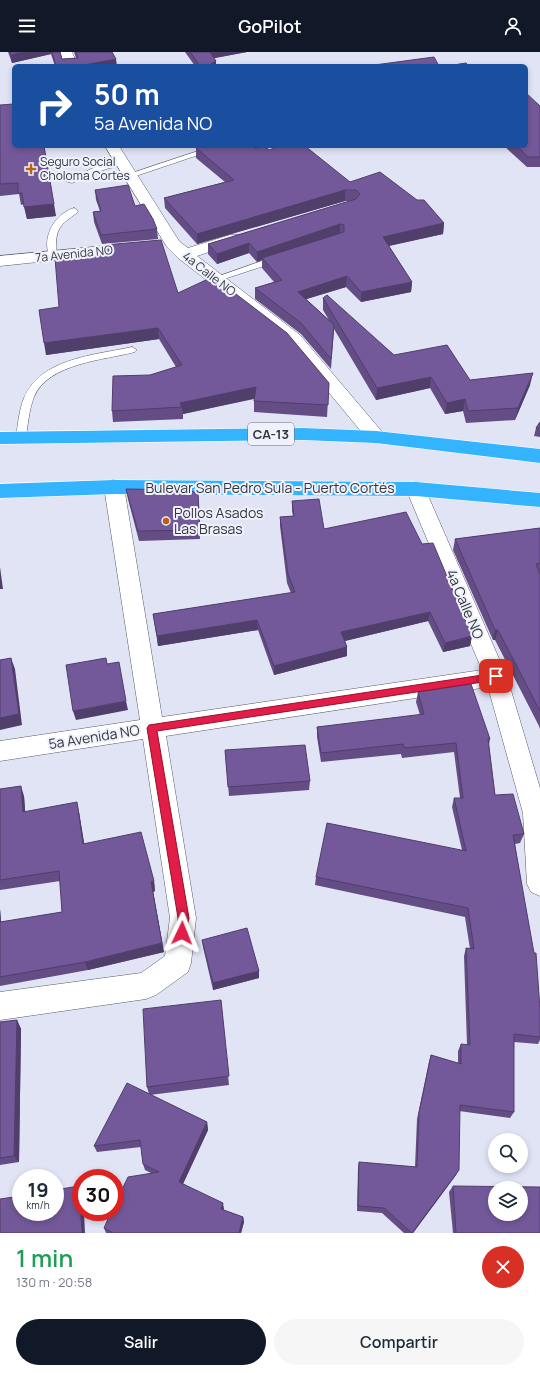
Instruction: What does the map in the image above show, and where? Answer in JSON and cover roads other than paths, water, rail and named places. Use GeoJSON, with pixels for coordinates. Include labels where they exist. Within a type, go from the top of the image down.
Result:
{"type":"FeatureCollection","features":[{"type":"Feature","properties":{"kind":"highway","name":"CA-13"},"geometry":{"type":"LineString","coordinates":[[0,438],[303,434],[376,437],[540,456]]}},
{"type":"Feature","properties":{"kind":"highway","name":"Bulevar San Pedro Sula - Puerto Cortés"},"geometry":{"type":"LineString","coordinates":[[0,491],[114,487],[416,489],[540,500]]}},
{"type":"Feature","properties":{"kind":"street"},"geometry":{"type":"LineString","coordinates":[[66,52],[70,64]]}},
{"type":"Feature","properties":{"kind":"street","name":"4a Calle NO"},"geometry":{"type":"LineString","coordinates":[[113,148],[126,169],[166,248],[215,279],[294,339],[376,437]]}},
{"type":"Feature","properties":{"kind":"street","name":"7a Avenida NO"},"geometry":{"type":"LineString","coordinates":[[0,261],[166,248],[252,233]]}},
{"type":"Feature","properties":{"kind":"street"},"geometry":{"type":"LineString","coordinates":[[0,1006],[146,986],[178,963],[183,918],[114,487]]}},
{"type":"Feature","properties":{"kind":"street","name":"4a Calle NO"},"geometry":{"type":"LineString","coordinates":[[416,489],[496,676],[538,813],[540,884]]}},
{"type":"Feature","properties":{"kind":"street","name":"5a Avenida NO"},"geometry":{"type":"LineString","coordinates":[[0,751],[496,676]]}},
{"type":"Feature","properties":{"kind":"lane"},"geometry":{"type":"LineString","coordinates":[[70,181],[103,167],[126,169],[213,148]]}},
{"type":"Feature","properties":{"kind":"lane"},"geometry":{"type":"LineString","coordinates":[[53,256],[52,229],[58,221],[74,210]]}},
{"type":"Feature","properties":{"kind":"lane"},"geometry":{"type":"LineString","coordinates":[[215,279],[284,256]]}},
{"type":"Feature","properties":{"kind":"lane"},"geometry":{"type":"LineString","coordinates":[[21,437],[27,403],[35,387],[50,374],[69,364],[132,350]]}},
{"type":"Feature","properties":{"kind":"place","name":"Seguro Social Choloma Cortes"},"geometry":{"type":"Point","coordinates":[31,169]}},
{"type":"Feature","properties":{"kind":"place","name":"Pollos Asados Las Brasas"},"geometry":{"type":"Point","coordinates":[166,521]}}]}
